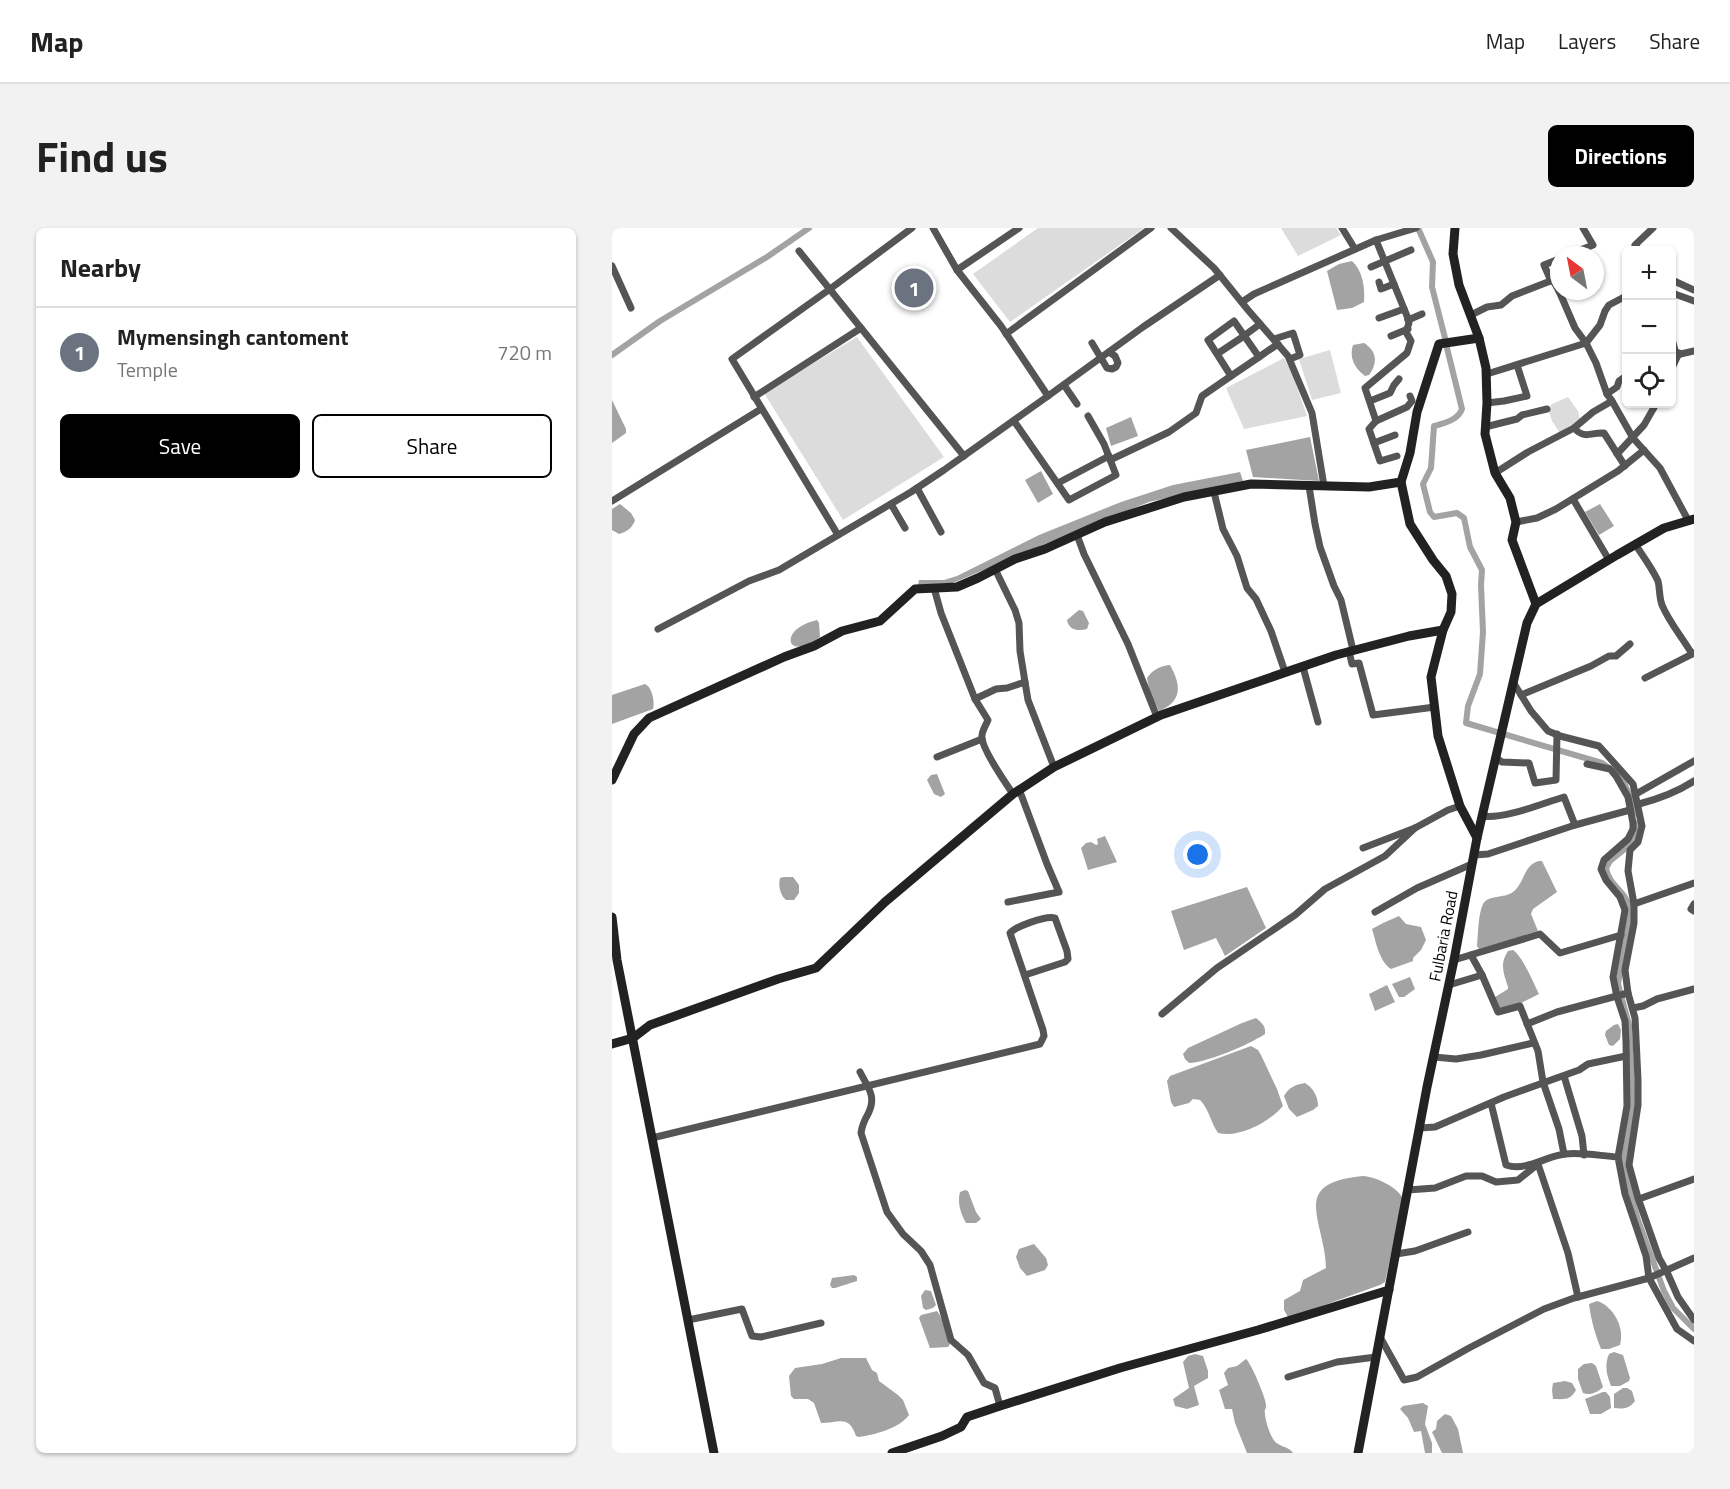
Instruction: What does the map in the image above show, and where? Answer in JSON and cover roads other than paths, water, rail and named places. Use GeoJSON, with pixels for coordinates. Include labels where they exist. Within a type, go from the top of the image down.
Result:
{"type":"FeatureCollection","features":[{"type":"Feature","properties":{"kind":"street"},"geometry":{"type":"LineString","coordinates":[[838,535],[732,363],[732,359],[912,228]]}},
{"type":"Feature","properties":{"kind":"street"},"geometry":{"type":"LineString","coordinates":[[933,228],[957,270],[1006,334],[1048,396]]}},
{"type":"Feature","properties":{"kind":"street"},"geometry":{"type":"LineString","coordinates":[[957,270],[1019,228]]}},
{"type":"Feature","properties":{"kind":"street"},"geometry":{"type":"LineString","coordinates":[[1006,334],[1152,228]]}},
{"type":"Feature","properties":{"kind":"street"},"geometry":{"type":"LineString","coordinates":[[1172,228],[1220,276],[1290,359],[1312,413],[1324,486]]}},
{"type":"Feature","properties":{"kind":"street"},"geometry":{"type":"LineString","coordinates":[[1342,228],[1355,249]]}},
{"type":"Feature","properties":{"kind":"street"},"geometry":{"type":"LineString","coordinates":[[1242,302],[1254,294],[1376,240],[1416,228]]}},
{"type":"Feature","properties":{"kind":"street"},"geometry":{"type":"LineString","coordinates":[[1455,228],[1453,254],[1459,285],[1479,338],[1486,374],[1485,434],[1495,472],[1510,498],[1516,522],[1512,540],[1536,604],[1664,528],[1691,520],[1660,468],[1633,438],[1607,394],[1596,363],[1575,328],[1563,300]]}},
{"type":"Feature","properties":{"kind":"street"},"geometry":{"type":"LineString","coordinates":[[1583,228],[1593,245],[1590,246]]}},
{"type":"Feature","properties":{"kind":"street"},"geometry":{"type":"LineString","coordinates":[[1636,246],[1653,228]]}},
{"type":"Feature","properties":{"kind":"street"},"geometry":{"type":"LineString","coordinates":[[1376,240],[1408,320],[1406,333],[1411,341],[1407,353],[1365,388],[1376,421]]}},
{"type":"Feature","properties":{"kind":"street"},"geometry":{"type":"LineString","coordinates":[[1371,267],[1411,250]]}},
{"type":"Feature","properties":{"kind":"street"},"geometry":{"type":"LineString","coordinates":[[799,251],[964,456]]}},
{"type":"Feature","properties":{"kind":"street"},"geometry":{"type":"LineString","coordinates":[[1550,263],[1544,265],[1550,279]]}},
{"type":"Feature","properties":{"kind":"street"},"geometry":{"type":"LineString","coordinates":[[612,266],[632,308]]}},
{"type":"Feature","properties":{"kind":"street"},"geometry":{"type":"LineString","coordinates":[[658,629],[749,581],[779,570],[917,488],[1220,276]]}},
{"type":"Feature","properties":{"kind":"street"},"geometry":{"type":"LineString","coordinates":[[1471,315],[1487,307],[1501,305],[1512,296],[1550,281]]}},
{"type":"Feature","properties":{"kind":"street"},"geometry":{"type":"LineString","coordinates":[[1379,282],[1381,290],[1394,284]]}},
{"type":"Feature","properties":{"kind":"street"},"geometry":{"type":"LineString","coordinates":[[1676,282],[1694,290]]}},
{"type":"Feature","properties":{"kind":"street"},"geometry":{"type":"LineString","coordinates":[[1676,295],[1694,302]]}},
{"type":"Feature","properties":{"kind":"street"},"geometry":{"type":"LineString","coordinates":[[1486,374],[1586,343],[1600,326],[1609,305],[1622,298]]}},
{"type":"Feature","properties":{"kind":"street"},"geometry":{"type":"LineString","coordinates":[[1379,318],[1404,309]]}},
{"type":"Feature","properties":{"kind":"street"},"geometry":{"type":"LineString","coordinates":[[1408,320],[1422,314]]}},
{"type":"Feature","properties":{"kind":"street"},"geometry":{"type":"LineString","coordinates":[[1231,376],[1208,340],[1234,321],[1259,357]]}},
{"type":"Feature","properties":{"kind":"street"},"geometry":{"type":"LineString","coordinates":[[1218,354],[1260,324]]}},
{"type":"Feature","properties":{"kind":"street"},"geometry":{"type":"LineString","coordinates":[[754,397],[861,328]]}},
{"type":"Feature","properties":{"kind":"street"},"geometry":{"type":"LineString","coordinates":[[1391,336],[1408,328]]}},
{"type":"Feature","properties":{"kind":"street"},"geometry":{"type":"LineString","coordinates":[[1058,483],[1169,432],[1196,413],[1202,396],[1259,357],[1276,341],[1293,333],[1300,355],[1290,359]]}},
{"type":"Feature","properties":{"kind":"street"},"geometry":{"type":"LineString","coordinates":[[1477,838],[1460,806],[1438,736],[1431,677],[1443,630],[1451,612],[1452,594],[1446,576],[1410,524],[1401,482],[1410,453],[1416,412],[1439,344],[1479,338]]}},
{"type":"Feature","properties":{"kind":"street"},"geometry":{"type":"LineString","coordinates":[[1092,344],[1107,368],[1112,369],[1117,365],[1117,360],[1109,352]]}},
{"type":"Feature","properties":{"kind":"street"},"geometry":{"type":"LineString","coordinates":[[1676,355],[1694,351]]}},
{"type":"Feature","properties":{"kind":"street"},"geometry":{"type":"LineString","coordinates":[[1487,404],[1527,396],[1517,364]]}},
{"type":"Feature","properties":{"kind":"street"},"geometry":{"type":"LineString","coordinates":[[1607,394],[1617,387],[1618,381],[1622,378]]}},
{"type":"Feature","properties":{"kind":"street"},"geometry":{"type":"LineString","coordinates":[[1370,401],[1390,393],[1399,379]]}},
{"type":"Feature","properties":{"kind":"street"},"geometry":{"type":"LineString","coordinates":[[1064,385],[1077,404]]}},
{"type":"Feature","properties":{"kind":"street"},"geometry":{"type":"LineString","coordinates":[[1397,456],[1380,461],[1370,429],[1376,421],[1407,407],[1412,401],[1410,396]]}},
{"type":"Feature","properties":{"kind":"street"},"geometry":{"type":"LineString","coordinates":[[1495,472],[1574,428],[1593,412],[1612,401]]}},
{"type":"Feature","properties":{"kind":"street"},"geometry":{"type":"LineString","coordinates":[[1617,454],[1644,425],[1654,408]]}},
{"type":"Feature","properties":{"kind":"street"},"geometry":{"type":"LineString","coordinates":[[612,501],[761,409]]}},
{"type":"Feature","properties":{"kind":"street"},"geometry":{"type":"LineString","coordinates":[[1485,427],[1546,409]]}},
{"type":"Feature","properties":{"kind":"street"},"geometry":{"type":"LineString","coordinates":[[1014,421],[1069,500],[1116,475],[1104,444],[1088,416]]}},
{"type":"Feature","properties":{"kind":"street"},"geometry":{"type":"LineString","coordinates":[[1574,428],[1580,434],[1604,433],[1624,466]]}},
{"type":"Feature","properties":{"kind":"street"},"geometry":{"type":"LineString","coordinates":[[1374,443],[1395,435]]}},
{"type":"Feature","properties":{"kind":"street"},"geometry":{"type":"LineString","coordinates":[[1516,522],[1537,518],[1573,499],[1624,466],[1644,450]]}},
{"type":"Feature","properties":{"kind":"street"},"geometry":{"type":"LineString","coordinates":[[612,780],[634,734],[649,718],[784,657],[814,646],[842,631],[880,621],[915,589],[957,587],[1015,559],[1045,549],[1105,522],[1184,497],[1251,484],[1369,487],[1401,482]]}},
{"type":"Feature","properties":{"kind":"street"},"geometry":{"type":"LineString","coordinates":[[1310,486],[1320,547],[1341,600],[1352,664],[1359,663],[1373,716],[1435,707]]}},
{"type":"Feature","properties":{"kind":"street"},"geometry":{"type":"LineString","coordinates":[[917,488],[941,532]]}},
{"type":"Feature","properties":{"kind":"street"},"geometry":{"type":"LineString","coordinates":[[1214,492],[1223,530],[1237,556],[1247,588],[1256,599],[1272,631],[1285,672]]}},
{"type":"Feature","properties":{"kind":"street"},"geometry":{"type":"LineString","coordinates":[[1573,499],[1609,560]]}},
{"type":"Feature","properties":{"kind":"street"},"geometry":{"type":"LineString","coordinates":[[891,504],[905,528]]}},
{"type":"Feature","properties":{"kind":"street"},"geometry":{"type":"LineString","coordinates":[[1077,535],[1128,644],[1157,717]]}},
{"type":"Feature","properties":{"kind":"street"},"geometry":{"type":"LineString","coordinates":[[1635,544],[1659,583],[1661,602],[1669,619],[1693,653],[1645,678]]}},
{"type":"Feature","properties":{"kind":"street"},"geometry":{"type":"LineString","coordinates":[[995,569],[1019,623],[1020,651],[1028,700],[1054,767]]}},
{"type":"Feature","properties":{"kind":"street"},"geometry":{"type":"LineString","coordinates":[[934,588],[941,613],[975,699],[988,720],[982,739],[992,762],[1016,792],[1059,892],[1008,902]]}},
{"type":"Feature","properties":{"kind":"street","name":"Fulbaria Road"},"geometry":{"type":"LineString","coordinates":[[1358,1453],[1477,838],[1527,623],[1536,604]]}},
{"type":"Feature","properties":{"kind":"street"},"geometry":{"type":"LineString","coordinates":[[612,1044],[633,1038],[650,1025],[778,979],[816,968],[885,902],[1016,792],[1054,767],[1157,717],[1351,651],[1443,630]]}},
{"type":"Feature","properties":{"kind":"street"},"geometry":{"type":"LineString","coordinates":[[1521,695],[1591,666],[1609,656],[1616,656],[1630,644]]}},
{"type":"Feature","properties":{"kind":"street"},"geometry":{"type":"LineString","coordinates":[[1303,667],[1318,722]]}},
{"type":"Feature","properties":{"kind":"street"},"geometry":{"type":"LineString","coordinates":[[975,699],[996,689],[1025,682]]}},
{"type":"Feature","properties":{"kind":"street"},"geometry":{"type":"LineString","coordinates":[[1514,682],[1531,711],[1548,731],[1599,746],[1634,784],[1642,826],[1638,842],[1630,850],[1628,871],[1634,904],[1634,923],[1625,970],[1638,1044],[1638,1105],[1629,1165],[1659,1258],[1678,1297],[1694,1320]]}},
{"type":"Feature","properties":{"kind":"street"},"geometry":{"type":"LineString","coordinates":[[1496,758],[1502,762],[1529,763],[1534,783],[1556,780],[1557,734]]}},
{"type":"Feature","properties":{"kind":"street"},"geometry":{"type":"LineString","coordinates":[[937,757],[982,739]]}},
{"type":"Feature","properties":{"kind":"street"},"geometry":{"type":"LineString","coordinates":[[1636,794],[1694,761]]}},
{"type":"Feature","properties":{"kind":"street"},"geometry":{"type":"LineString","coordinates":[[1587,764],[1610,769],[1616,776],[1628,797],[1633,829],[1628,839],[1604,860],[1601,869],[1606,880],[1620,897],[1625,910],[1613,977],[1616,996],[1625,1021],[1626,1056],[1627,1106],[1618,1157],[1625,1194],[1646,1256],[1649,1278],[1677,1329],[1694,1341]]}},
{"type":"Feature","properties":{"kind":"street"},"geometry":{"type":"LineString","coordinates":[[1639,804],[1657,799],[1694,782]]}},
{"type":"Feature","properties":{"kind":"street"},"geometry":{"type":"LineString","coordinates":[[1482,816],[1490,817],[1514,812],[1564,797],[1575,825]]}},
{"type":"Feature","properties":{"kind":"street"},"geometry":{"type":"LineString","coordinates":[[1363,848],[1415,828],[1460,806]]}},
{"type":"Feature","properties":{"kind":"street"},"geometry":{"type":"LineString","coordinates":[[1375,912],[1417,888],[1488,854],[1575,825],[1630,810]]}},
{"type":"Feature","properties":{"kind":"street"},"geometry":{"type":"LineString","coordinates":[[1162,1014],[1216,968],[1295,915],[1325,889],[1385,856],[1415,828]]}},
{"type":"Feature","properties":{"kind":"street"},"geometry":{"type":"LineString","coordinates":[[1634,904],[1694,883]]}},
{"type":"Feature","properties":{"kind":"street"},"geometry":{"type":"LineString","coordinates":[[1694,904],[1691,909],[1694,911]]}},
{"type":"Feature","properties":{"kind":"street"},"geometry":{"type":"LineString","coordinates":[[652,1138],[1040,1044],[1044,1035],[1043,1030],[1010,933],[1014,929],[1050,916],[1055,918],[1068,951],[1068,959],[1025,975]]}},
{"type":"Feature","properties":{"kind":"street"},"geometry":{"type":"LineString","coordinates":[[612,917],[617,960],[714,1453]]}},
{"type":"Feature","properties":{"kind":"street"},"geometry":{"type":"LineString","coordinates":[[1454,960],[1540,934],[1560,953],[1621,935]]}},
{"type":"Feature","properties":{"kind":"street"},"geometry":{"type":"LineString","coordinates":[[1471,955],[1498,1012],[1520,1006],[1538,1051],[1543,1082],[1559,1129],[1564,1154]]}},
{"type":"Feature","properties":{"kind":"street"},"geometry":{"type":"LineString","coordinates":[[1449,985],[1482,975]]}},
{"type":"Feature","properties":{"kind":"street"},"geometry":{"type":"LineString","coordinates":[[1633,1008],[1694,989]]}},
{"type":"Feature","properties":{"kind":"street"},"geometry":{"type":"LineString","coordinates":[[1527,1024],[1557,1012],[1628,993]]}},
{"type":"Feature","properties":{"kind":"street"},"geometry":{"type":"LineString","coordinates":[[1434,1057],[1456,1059],[1533,1043]]}},
{"type":"Feature","properties":{"kind":"street"},"geometry":{"type":"LineString","coordinates":[[1420,1128],[1435,1127],[1588,1065],[1626,1056]]}},
{"type":"Feature","properties":{"kind":"street"},"geometry":{"type":"LineString","coordinates":[[860,1072],[873,1098],[873,1104],[862,1125],[861,1133],[887,1212],[903,1234],[921,1251],[930,1265],[951,1340],[968,1355],[984,1383],[994,1388],[1000,1406]]}},
{"type":"Feature","properties":{"kind":"street"},"geometry":{"type":"LineString","coordinates":[[1564,1076],[1582,1136],[1584,1155]]}},
{"type":"Feature","properties":{"kind":"street"},"geometry":{"type":"LineString","coordinates":[[1491,1103],[1506,1165],[1512,1167],[1538,1164],[1564,1154],[1618,1157]]}},
{"type":"Feature","properties":{"kind":"street"},"geometry":{"type":"LineString","coordinates":[[1408,1190],[1435,1188],[1466,1176],[1482,1176],[1496,1182],[1518,1180],[1538,1164]]}},
{"type":"Feature","properties":{"kind":"street"},"geometry":{"type":"LineString","coordinates":[[1538,1164],[1568,1253],[1578,1297]]}},
{"type":"Feature","properties":{"kind":"street"},"geometry":{"type":"LineString","coordinates":[[1639,1199],[1694,1179]]}},
{"type":"Feature","properties":{"kind":"street"},"geometry":{"type":"LineString","coordinates":[[1396,1254],[1415,1251],[1468,1232]]}},
{"type":"Feature","properties":{"kind":"street"},"geometry":{"type":"LineString","coordinates":[[1380,1337],[1404,1380],[1417,1377],[1545,1309],[1578,1297],[1667,1272],[1694,1258]]}},
{"type":"Feature","properties":{"kind":"street"},"geometry":{"type":"LineString","coordinates":[[892,1453],[942,1436],[961,1426],[967,1417],[1000,1406],[1120,1368],[1258,1330],[1389,1290]]}},
{"type":"Feature","properties":{"kind":"street"},"geometry":{"type":"LineString","coordinates":[[688,1320],[742,1309],[752,1336],[761,1338],[821,1323]]}},
{"type":"Feature","properties":{"kind":"street"},"geometry":{"type":"LineString","coordinates":[[1288,1377],[1337,1362],[1376,1357]]}},
{"type":"Feature","properties":{"kind":"waterway"},"geometry":{"type":"LineString","coordinates":[[612,355],[660,321],[767,257],[809,228]]}},
{"type":"Feature","properties":{"kind":"waterway"},"geometry":{"type":"LineString","coordinates":[[1418,228],[1433,262],[1432,287],[1445,338]]}},
{"type":"Feature","properties":{"kind":"waterway"},"geometry":{"type":"LineString","coordinates":[[1447,348],[1462,409],[1454,418],[1434,426],[1431,468],[1423,484],[1430,512],[1434,517],[1457,513],[1464,518],[1470,547],[1482,570],[1483,632],[1480,674],[1468,706],[1466,723],[1602,763],[1621,776],[1640,819],[1631,844],[1610,861],[1606,868],[1611,880],[1626,899],[1630,912],[1618,984],[1629,1025],[1633,1106],[1623,1165],[1638,1220],[1664,1291],[1673,1308],[1694,1329]]}},
{"type":"Feature","properties":{"kind":"place","name":"Mymensingh cantoment"},"geometry":{"type":"Point","coordinates":[914,288]}}]}
